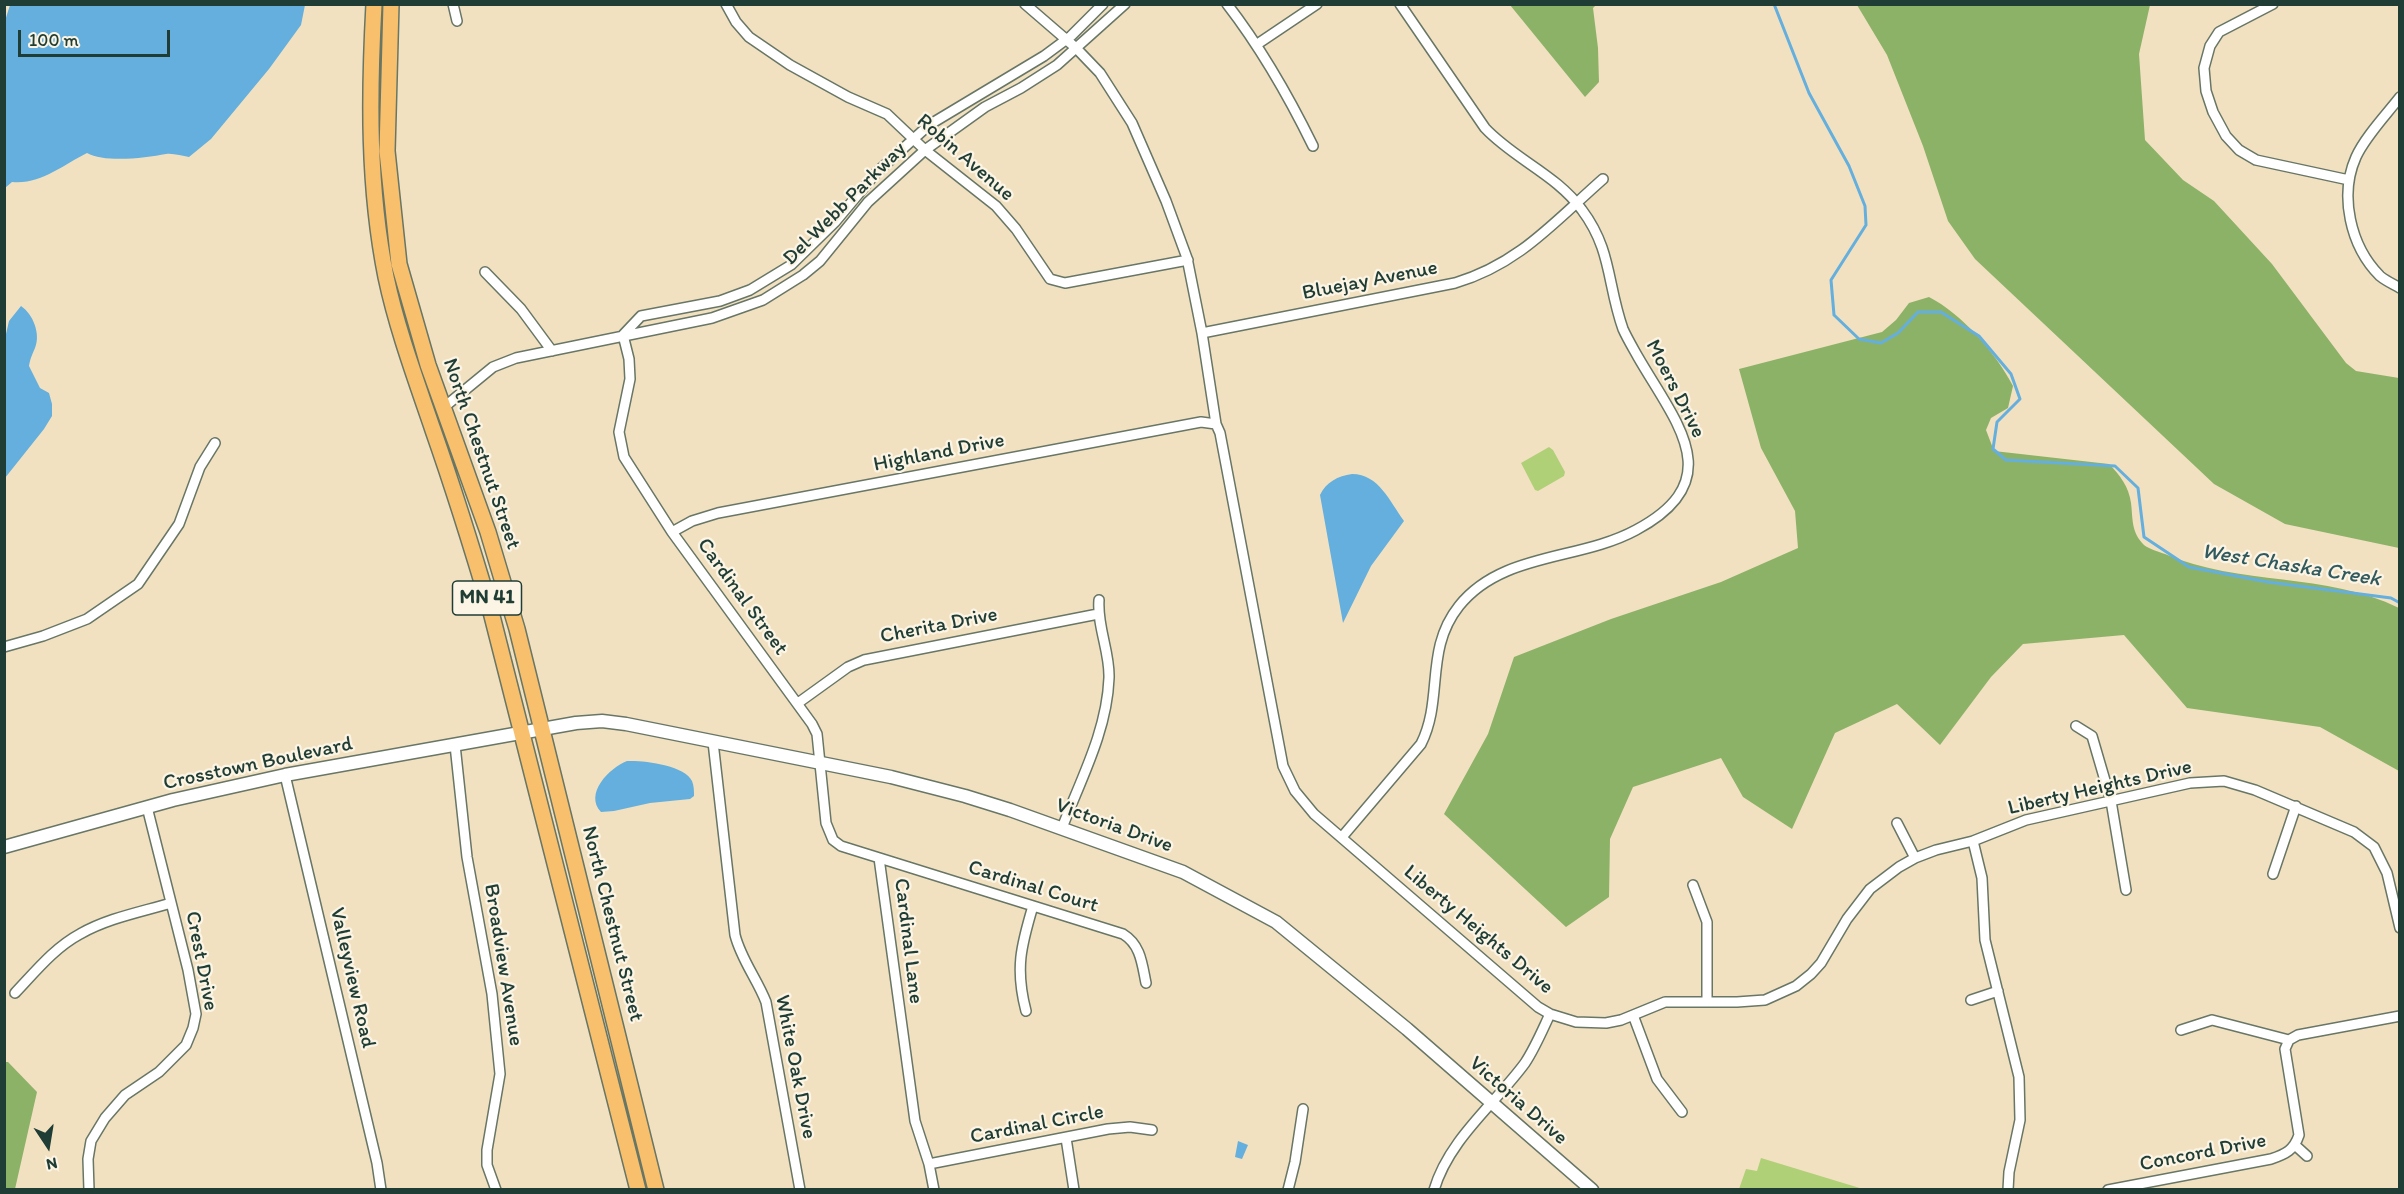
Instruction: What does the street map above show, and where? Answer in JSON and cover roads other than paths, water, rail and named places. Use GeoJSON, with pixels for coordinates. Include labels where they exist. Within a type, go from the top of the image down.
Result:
{"type":"FeatureCollection","features":[{"type":"Feature","properties":{"kind":"main road","name":"North Chestnut Street"},"geometry":{"type":"LineString","coordinates":[[374,4],[370,145],[374,195],[387,278],[417,380],[466,527],[523,732],[638,1190]]}},
{"type":"Feature","properties":{"kind":"main road","name":"North Chestnut Street"},"geometry":{"type":"LineString","coordinates":[[391,4],[387,151],[399,264],[412,315],[491,543],[517,629],[656,1190]]}},
{"type":"Feature","properties":{"kind":"street"},"geometry":{"type":"LineString","coordinates":[[453,4],[457,21]]}},
{"type":"Feature","properties":{"kind":"street","name":"Robin Avenue"},"geometry":{"type":"LineString","coordinates":[[726,4],[736,22],[749,37],[790,65],[848,97],[887,114],[925,150],[996,206],[1016,229],[1041,267],[1055,281],[1065,283],[1188,260]]}},
{"type":"Feature","properties":{"kind":"street"},"geometry":{"type":"LineString","coordinates":[[1025,4],[1076,48],[1100,73],[1132,123],[1166,201],[1188,260],[1216,424]]}},
{"type":"Feature","properties":{"kind":"street","name":"Del Webb Parkway"},"geometry":{"type":"LineString","coordinates":[[623,336],[641,316],[720,301],[750,290],[791,265],[835,222],[876,172],[929,125],[1021,70],[1065,40],[1103,4]]}},
{"type":"Feature","properties":{"kind":"street","name":"Del Webb Parkway"},"geometry":{"type":"LineString","coordinates":[[443,408],[493,367],[516,358],[729,314],[763,300],[787,286],[820,261],[868,202],[925,150],[985,107],[1039,77],[1076,48],[1125,4]]}},
{"type":"Feature","properties":{"kind":"street"},"geometry":{"type":"LineString","coordinates":[[1227,4],[1256,45],[1313,146]]}},
{"type":"Feature","properties":{"kind":"street"},"geometry":{"type":"LineString","coordinates":[[1256,45],[1317,4]]}},
{"type":"Feature","properties":{"kind":"street","name":"Moers Drive"},"geometry":{"type":"LineString","coordinates":[[1342,837],[1415,753],[1425,735],[1433,709],[1438,650],[1448,623],[1465,599],[1503,572],[1633,532],[1664,512],[1684,487],[1689,465],[1686,444],[1678,425],[1624,330],[1601,239],[1576,203],[1560,187],[1502,146],[1485,128],[1400,4]]}},
{"type":"Feature","properties":{"kind":"street"},"geometry":{"type":"LineString","coordinates":[[2272,4],[2219,32],[2210,46],[2204,68],[2206,91],[2213,112],[2239,150],[2256,160],[2349,180]]}},
{"type":"Feature","properties":{"kind":"street"},"geometry":{"type":"LineString","coordinates":[[2400,97],[2357,155],[2349,180],[2352,226],[2358,245],[2381,276],[2400,288]]}},
{"type":"Feature","properties":{"kind":"street","name":"Bluejay Avenue"},"geometry":{"type":"LineString","coordinates":[[1202,333],[1472,278],[1502,264],[1529,247],[1603,179]]}},
{"type":"Feature","properties":{"kind":"street"},"geometry":{"type":"LineString","coordinates":[[485,272],[521,309],[552,351]]}},
{"type":"Feature","properties":{"kind":"street","name":"Cardinal Street"},"geometry":{"type":"LineString","coordinates":[[623,336],[629,359],[630,379],[619,432],[624,457],[672,532],[798,703],[817,734],[819,763]]}},
{"type":"Feature","properties":{"kind":"street","name":"Highland Drive"},"geometry":{"type":"LineString","coordinates":[[672,532],[692,521],[718,513],[1201,422],[1216,424]]}},
{"type":"Feature","properties":{"kind":"street","name":"Liberty Heights Drive"},"geometry":{"type":"LineString","coordinates":[[1216,424],[1220,433],[1283,766],[1295,791],[1305,804],[1342,837],[1538,1007],[1550,1014],[1591,1023],[1606,1023],[1665,1002],[1765,1000],[1796,986],[1811,974],[1821,963],[1847,919],[1870,889],[1915,858],[1972,841],[2026,820],[2190,783],[2224,781],[2255,790],[2354,832],[2374,847],[2387,873],[2400,928]]}},
{"type":"Feature","properties":{"kind":"street"},"geometry":{"type":"LineString","coordinates":[[4,647],[43,636],[87,619],[138,584],[179,524],[200,467],[215,443]]}},
{"type":"Feature","properties":{"kind":"street"},"geometry":{"type":"LineString","coordinates":[[1062,828],[1101,730],[1107,708],[1109,675],[1098,614],[1099,600]]}},
{"type":"Feature","properties":{"kind":"street","name":"Cherita Drive"},"geometry":{"type":"LineString","coordinates":[[798,703],[848,667],[864,660],[1098,614]]}},
{"type":"Feature","properties":{"kind":"street","name":"Victoria Drive"},"geometry":{"type":"LineString","coordinates":[[523,732],[602,721],[891,777],[1062,828],[1184,872],[1276,922],[1407,1029],[1592,1190]]}},
{"type":"Feature","properties":{"kind":"street"},"geometry":{"type":"LineString","coordinates":[[2076,726],[2092,736],[2111,801],[2126,890]]}},
{"type":"Feature","properties":{"kind":"street","name":"Crosstown Boulevard"},"geometry":{"type":"LineString","coordinates":[[4,847],[147,807],[285,775],[523,732]]}},
{"type":"Feature","properties":{"kind":"street","name":"White Oak Drive"},"geometry":{"type":"LineString","coordinates":[[713,742],[735,935],[741,953],[760,986],[766,1002],[800,1190]]}},
{"type":"Feature","properties":{"kind":"street","name":"Broadview Avenue"},"geometry":{"type":"LineString","coordinates":[[455,745],[467,857],[492,994],[500,1074],[487,1150],[487,1165],[496,1190]]}},
{"type":"Feature","properties":{"kind":"street","name":"Cardinal Lane"},"geometry":{"type":"LineString","coordinates":[[819,763],[826,824],[830,835],[842,846],[879,858],[915,1120],[929,1164],[934,1190]]}},
{"type":"Feature","properties":{"kind":"street","name":"Valleyview Road"},"geometry":{"type":"LineString","coordinates":[[285,775],[377,1163],[381,1190]]}},
{"type":"Feature","properties":{"kind":"street"},"geometry":{"type":"LineString","coordinates":[[2273,874],[2296,806]]}},
{"type":"Feature","properties":{"kind":"street","name":"Crest Drive"},"geometry":{"type":"LineString","coordinates":[[89,1190],[88,1159],[91,1141],[105,1118],[125,1095],[159,1072],[186,1045],[196,1014],[147,807]]}},
{"type":"Feature","properties":{"kind":"street"},"geometry":{"type":"LineString","coordinates":[[1897,824],[1915,858]]}},
{"type":"Feature","properties":{"kind":"street"},"geometry":{"type":"LineString","coordinates":[[1972,841],[1982,878],[1985,940],[2019,1085],[2020,1120],[2009,1172],[2008,1190]]}},
{"type":"Feature","properties":{"kind":"street","name":"Cardinal Court"},"geometry":{"type":"LineString","coordinates":[[879,858],[1116,931],[1128,937],[1138,951],[1146,983]]}},
{"type":"Feature","properties":{"kind":"street"},"geometry":{"type":"LineString","coordinates":[[1693,885],[1707,922],[1707,1002]]}},
{"type":"Feature","properties":{"kind":"street"},"geometry":{"type":"LineString","coordinates":[[15,993],[52,954],[79,934],[112,920],[171,903]]}},
{"type":"Feature","properties":{"kind":"street"},"geometry":{"type":"LineString","coordinates":[[1026,1011],[1020,986],[1019,964],[1033,906]]}},
{"type":"Feature","properties":{"kind":"street"},"geometry":{"type":"LineString","coordinates":[[1971,1000],[1998,991]]}},
{"type":"Feature","properties":{"kind":"street"},"geometry":{"type":"LineString","coordinates":[[1434,1190],[1446,1163],[1461,1140],[1532,1053],[1550,1014]]}},
{"type":"Feature","properties":{"kind":"street"},"geometry":{"type":"LineString","coordinates":[[1633,1015],[1657,1079],[1682,1112]]}},
{"type":"Feature","properties":{"kind":"street"},"geometry":{"type":"LineString","coordinates":[[2181,1030],[2212,1020],[2289,1040],[2298,1035],[2400,1016]]}},
{"type":"Feature","properties":{"kind":"street","name":"Concord Drive"},"geometry":{"type":"LineString","coordinates":[[2108,1190],[2271,1159],[2286,1154],[2296,1146],[2300,1135],[2286,1049],[2289,1040]]}},
{"type":"Feature","properties":{"kind":"street"},"geometry":{"type":"LineString","coordinates":[[1288,1190],[1303,1109]]}},
{"type":"Feature","properties":{"kind":"street","name":"Cardinal Circle"},"geometry":{"type":"LineString","coordinates":[[929,1164],[1120,1128],[1152,1130]]}},
{"type":"Feature","properties":{"kind":"street"},"geometry":{"type":"LineString","coordinates":[[1066,1138],[1074,1190]]}},
{"type":"Feature","properties":{"kind":"street"},"geometry":{"type":"LineString","coordinates":[[2296,1146],[2307,1156]]}},
{"type":"Feature","properties":{"kind":"water"},"geometry":{"type":"Polygon","coordinates":[[[10,4],[305,5],[301,25],[269,69],[211,139],[189,157],[169,154],[114,159],[87,153],[42,177],[12,182],[5,188],[4,24],[10,4]]]}},
{"type":"Feature","properties":{"kind":"water"},"geometry":{"type":"Polygon","coordinates":[[[21,306],[35,325],[37,337],[29,366],[40,388],[49,393],[52,416],[5,478],[6,334],[9,321],[21,306]]]}},
{"type":"Feature","properties":{"kind":"water"},"geometry":{"type":"Polygon","coordinates":[[[1352,474],[1361,475],[1377,484],[1404,521],[1371,566],[1343,623],[1320,495],[1333,480],[1352,474]]]}},
{"type":"Feature","properties":{"kind":"water"},"geometry":{"type":"Polygon","coordinates":[[[627,761],[642,761],[681,771],[692,781],[694,796],[690,799],[650,803],[601,812],[596,805],[595,797],[601,782],[613,769],[627,761]]]}},
{"type":"Feature","properties":{"kind":"water"},"geometry":{"type":"Polygon","coordinates":[[[1238,1141],[1248,1145],[1242,1159],[1235,1157],[1238,1141]]]}},
{"type":"Feature","properties":{"kind":"waterway","name":"West Chaska Creek"},"geometry":{"type":"LineString","coordinates":[[1774,4],[1809,93],[1849,166],[1865,206],[1866,225],[1831,280],[1834,315],[1859,339],[1881,343],[1898,333],[1918,312],[1941,312],[1979,336],[2011,374],[2020,399],[1997,422],[1993,449],[2006,460],[2115,466],[2138,488],[2144,537],[2189,567],[2268,582],[2391,598],[2400,603]]}}]}
